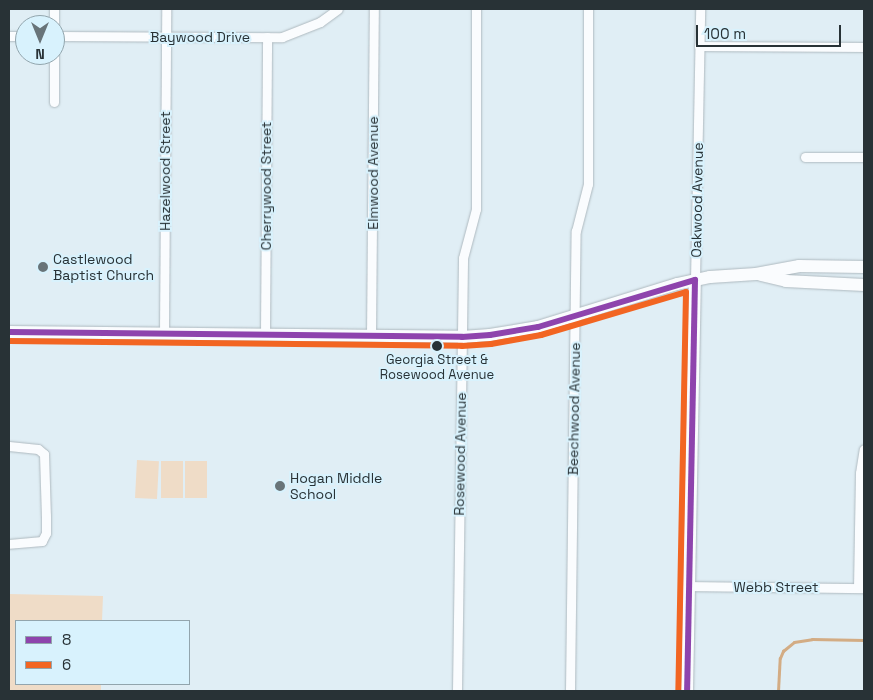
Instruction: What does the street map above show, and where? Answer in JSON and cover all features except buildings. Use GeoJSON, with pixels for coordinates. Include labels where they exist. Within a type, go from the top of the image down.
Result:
{"type":"FeatureCollection","features":[{"type":"Feature","properties":{"kind":"main road"},"geometry":{"type":"LineString","coordinates":[[9,332],[462,337],[513,332],[695,280],[756,274],[799,266],[864,267]]}},
{"type":"Feature","properties":{"kind":"main road"},"geometry":{"type":"LineString","coordinates":[[756,274],[786,282],[864,285]]}},
{"type":"Feature","properties":{"kind":"main road","name":"Oakwood Avenue"},"geometry":{"type":"LineString","coordinates":[[687,691],[695,280]]}},
{"type":"Feature","properties":{"kind":"street","name":"Hazelwood Street"},"geometry":{"type":"LineString","coordinates":[[164,334],[166,9]]}},
{"type":"Feature","properties":{"kind":"street","name":"Baywood Drive"},"geometry":{"type":"LineString","coordinates":[[65,36],[282,37],[320,22],[338,9]]}},
{"type":"Feature","properties":{"kind":"street","name":"Elmwood Avenue"},"geometry":{"type":"LineString","coordinates":[[371,336],[374,9]]}},
{"type":"Feature","properties":{"kind":"street","name":"Rosewood Avenue"},"geometry":{"type":"LineString","coordinates":[[457,691],[463,258],[476,209],[476,9]]}},
{"type":"Feature","properties":{"kind":"street","name":"Beechwood Avenue"},"geometry":{"type":"LineString","coordinates":[[570,691],[576,231],[588,184],[588,9]]}},
{"type":"Feature","properties":{"kind":"street","name":"Oakwood Avenue"},"geometry":{"type":"LineString","coordinates":[[695,280],[700,9]]}},
{"type":"Feature","properties":{"kind":"street","name":"Cherrywood Street"},"geometry":{"type":"LineString","coordinates":[[266,335],[267,37]]}},
{"type":"Feature","properties":{"kind":"street"},"geometry":{"type":"LineString","coordinates":[[699,46],[864,47]]}},
{"type":"Feature","properties":{"kind":"street"},"geometry":{"type":"LineString","coordinates":[[54,65],[54,102]]}},
{"type":"Feature","properties":{"kind":"street"},"geometry":{"type":"LineString","coordinates":[[805,157],[864,157]]}},
{"type":"Feature","properties":{"kind":"street"},"geometry":{"type":"LineString","coordinates":[[9,446],[38,448],[44,454],[46,516],[46,533],[42,541],[9,544]]}},
{"type":"Feature","properties":{"kind":"street"},"geometry":{"type":"LineString","coordinates":[[861,588],[860,473],[864,448]]}},
{"type":"Feature","properties":{"kind":"street","name":"Webb Street"},"geometry":{"type":"LineString","coordinates":[[688,586],[861,588]]}},
{"type":"Feature","properties":{"kind":"shaded area"},"geometry":{"type":"Polygon","coordinates":[[[137,460],[159,461],[157,499],[135,498],[137,460]]]}},
{"type":"Feature","properties":{"kind":"shaded area"},"geometry":{"type":"Polygon","coordinates":[[[161,461],[183,461],[183,498],[161,498],[161,461]]]}},
{"type":"Feature","properties":{"kind":"shaded area"},"geometry":{"type":"Polygon","coordinates":[[[185,461],[207,461],[207,498],[185,498],[185,461]]]}},
{"type":"Feature","properties":{"kind":"shaded area"},"geometry":{"type":"Polygon","coordinates":[[[9,594],[103,596],[102,620],[15,620],[15,685],[101,685],[101,691],[9,691],[9,594]]]}},
{"type":"Feature","properties":{"kind":"waterway"},"geometry":{"type":"LineString","coordinates":[[778,691],[780,658],[783,651],[794,642],[812,639],[864,640]]}},
{"type":"Feature","properties":{"kind":"transit line","name":"8"},"geometry":{"type":"LineString","coordinates":[[9,332],[462,337],[490,335],[538,327],[695,280],[687,691]]}},
{"type":"Feature","properties":{"kind":"transit line","name":"6"},"geometry":{"type":"LineString","coordinates":[[9,341],[462,346],[491,344],[541,335],[686,292],[678,691]]}},
{"type":"Feature","properties":{"kind":"place","name":"Castlewood Baptist Church"},"geometry":{"type":"Point","coordinates":[43,267]}},
{"type":"Feature","properties":{"kind":"place","name":"Georgia Street & Rosewood Avenue"},"geometry":{"type":"Point","coordinates":[437,346]}},
{"type":"Feature","properties":{"kind":"place","name":"Hogan Middle School"},"geometry":{"type":"Point","coordinates":[280,486]}}]}
